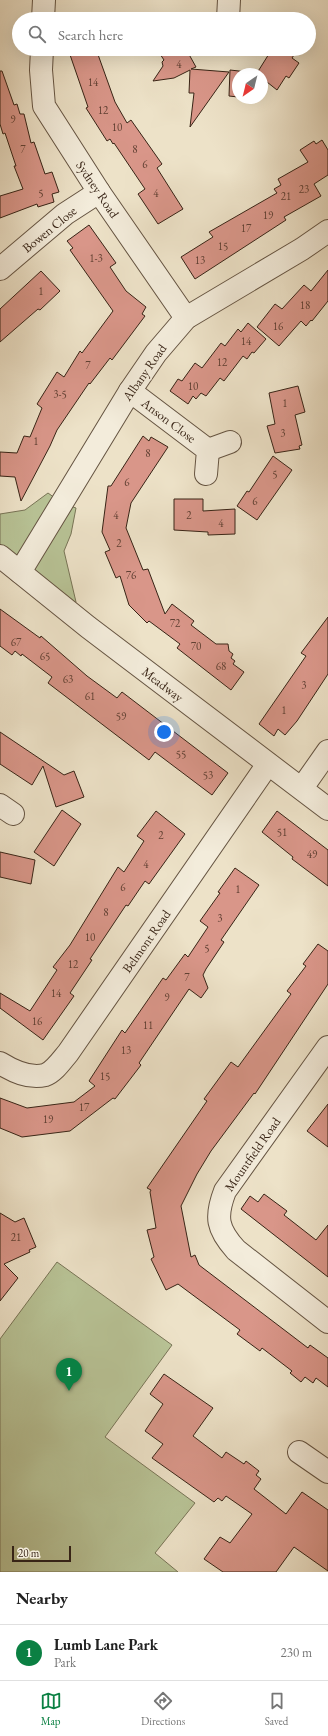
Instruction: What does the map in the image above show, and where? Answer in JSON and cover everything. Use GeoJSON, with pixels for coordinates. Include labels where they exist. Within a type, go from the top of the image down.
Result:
{"type":"FeatureCollection","features":[{"type":"Feature","properties":{"kind":"street"},"geometry":{"type":"LineString","coordinates":[[43,12],[44,0]]}},
{"type":"Feature","properties":{"kind":"street"},"geometry":{"type":"LineString","coordinates":[[228,12],[229,0]]}},
{"type":"Feature","properties":{"kind":"street","name":"Sydney Road"},"geometry":{"type":"LineString","coordinates":[[42,56],[41,70],[44,106],[99,192],[186,318]]}},
{"type":"Feature","properties":{"kind":"street","name":"Bowen Close"},"geometry":{"type":"LineString","coordinates":[[0,269],[65,214],[99,192]]}},
{"type":"Feature","properties":{"kind":"street","name":"Albany Road"},"geometry":{"type":"LineString","coordinates":[[20,572],[130,391],[156,353],[186,318],[302,249],[328,231]]}},
{"type":"Feature","properties":{"kind":"street","name":"Anson Close"},"geometry":{"type":"LineString","coordinates":[[130,391],[208,450]]}},
{"type":"Feature","properties":{"kind":"street","name":"Anson Close"},"geometry":{"type":"LineString","coordinates":[[208,450],[230,442]]}},
{"type":"Feature","properties":{"kind":"street","name":"Anson Close"},"geometry":{"type":"LineString","coordinates":[[206,474],[208,450]]}},
{"type":"Feature","properties":{"kind":"street","name":"Meadway"},"geometry":{"type":"LineString","coordinates":[[0,556],[88,627],[328,809]]}},
{"type":"Feature","properties":{"kind":"street"},"geometry":{"type":"LineString","coordinates":[[302,788],[328,751]]}},
{"type":"Feature","properties":{"kind":"street","name":"Belmont Road"},"geometry":{"type":"LineString","coordinates":[[0,1063],[12,1070],[32,1076],[46,1074],[57,1066],[68,1053],[268,764]]}},
{"type":"Feature","properties":{"kind":"street","name":"Mountfield Road"},"geometry":{"type":"LineString","coordinates":[[328,1047],[322,1070],[225,1191],[218,1213],[221,1229],[226,1240],[236,1250],[328,1322]]}},
{"type":"Feature","properties":{"kind":"street"},"geometry":{"type":"LineString","coordinates":[[299,1452],[328,1472]]}},
{"type":"Feature","properties":{"kind":"green space"},"geometry":{"type":"Polygon","coordinates":[[[48,493],[62,503],[76,508],[71,534],[64,551],[76,602],[69,611],[0,556],[0,514],[25,510],[48,493]]]}},
{"type":"Feature","properties":{"kind":"green space"},"geometry":{"type":"Polygon","coordinates":[[[57,1262],[172,1345],[105,1437],[195,1503],[155,1553],[178,1572],[0,1572],[0,1339],[57,1262]]]}},
{"type":"Feature","properties":{"kind":"building"},"geometry":{"type":"Polygon","coordinates":[[[70,56],[99,56],[115,102],[127,123],[131,120],[162,164],[157,168],[183,209],[158,224],[138,194],[145,189],[114,143],[113,144],[110,139],[107,141],[86,108],[88,107],[70,56]]]}},
{"type":"Feature","properties":{"kind":"building"},"geometry":{"type":"Polygon","coordinates":[[[161,56],[190,56],[196,67],[191,69],[229,72],[190,127],[194,93],[189,93],[190,70],[174,78],[153,81],[163,66],[162,62],[164,60],[161,56]]]}},
{"type":"Feature","properties":{"kind":"building"},"geometry":{"type":"Polygon","coordinates":[[[268,56],[293,56],[292,58],[299,63],[289,78],[286,76],[277,90],[268,83],[268,68],[260,68],[268,56]]]}},
{"type":"Feature","properties":{"kind":"building"},"geometry":{"type":"Polygon","coordinates":[[[230,70],[232,70],[232,96],[229,96],[230,70]]]}},
{"type":"Feature","properties":{"kind":"building"},"geometry":{"type":"Polygon","coordinates":[[[0,71],[2,71],[14,105],[17,104],[20,114],[24,114],[31,143],[34,142],[45,174],[52,172],[59,192],[52,194],[54,202],[38,207],[37,204],[0,218],[0,196],[23,189],[14,166],[16,166],[5,133],[3,134],[0,124],[0,71]]]}},
{"type":"Feature","properties":{"kind":"building"},"geometry":{"type":"Polygon","coordinates":[[[322,140],[328,150],[328,175],[314,184],[321,196],[284,217],[286,220],[195,279],[181,257],[213,237],[209,232],[277,193],[274,189],[281,185],[278,179],[308,162],[300,150],[314,141],[316,144],[322,140]]]}},
{"type":"Feature","properties":{"kind":"building"},"geometry":{"type":"Polygon","coordinates":[[[89,225],[116,263],[110,267],[126,291],[146,307],[142,314],[145,316],[112,360],[110,358],[90,384],[89,383],[57,430],[21,501],[15,477],[0,476],[0,452],[17,453],[24,436],[30,437],[42,408],[37,404],[57,372],[64,377],[80,351],[82,353],[113,311],[70,250],[73,248],[67,241],[89,225]]]}},
{"type":"Feature","properties":{"kind":"building"},"geometry":{"type":"Polygon","coordinates":[[[328,270],[328,301],[312,321],[311,320],[306,326],[301,321],[279,346],[257,327],[275,304],[282,309],[304,285],[311,291],[328,270]]]}},
{"type":"Feature","properties":{"kind":"building"},"geometry":{"type":"Polygon","coordinates":[[[41,271],[60,291],[40,310],[38,309],[0,342],[0,309],[41,271]]]}},
{"type":"Feature","properties":{"kind":"building"},"geometry":{"type":"Polygon","coordinates":[[[248,323],[266,339],[247,359],[243,356],[224,381],[220,378],[206,396],[201,393],[196,399],[193,396],[188,404],[170,391],[178,379],[182,381],[195,363],[202,368],[221,343],[225,346],[238,329],[241,332],[248,323]]]}},
{"type":"Feature","properties":{"kind":"building"},"geometry":{"type":"Polygon","coordinates":[[[298,386],[305,412],[295,415],[302,445],[299,446],[300,449],[275,453],[267,426],[275,424],[269,393],[298,386]]]}},
{"type":"Feature","properties":{"kind":"building"},"geometry":{"type":"Polygon","coordinates":[[[143,436],[149,441],[151,437],[168,447],[131,503],[126,528],[143,570],[148,569],[165,614],[172,604],[194,621],[191,625],[216,644],[228,644],[229,651],[233,654],[231,658],[235,661],[233,664],[244,672],[231,690],[177,648],[180,644],[149,621],[147,623],[129,605],[120,576],[116,578],[105,552],[110,550],[102,532],[108,486],[111,486],[143,436]]]}},
{"type":"Feature","properties":{"kind":"building"},"geometry":{"type":"Polygon","coordinates":[[[273,456],[292,470],[257,520],[237,506],[247,491],[249,492],[273,456]]]}},
{"type":"Feature","properties":{"kind":"building"},"geometry":{"type":"Polygon","coordinates":[[[174,499],[203,499],[203,511],[235,509],[235,534],[208,535],[208,532],[174,530],[174,499]]]}},
{"type":"Feature","properties":{"kind":"building"},"geometry":{"type":"Polygon","coordinates":[[[0,609],[40,638],[41,636],[87,676],[117,698],[122,692],[228,773],[212,795],[155,752],[149,760],[48,683],[52,677],[22,654],[21,656],[15,651],[12,655],[0,646],[0,609]]]}},
{"type":"Feature","properties":{"kind":"building"},"geometry":{"type":"Polygon","coordinates":[[[328,617],[328,674],[297,721],[285,735],[278,729],[274,736],[259,724],[306,656],[301,653],[328,617]]]}},
{"type":"Feature","properties":{"kind":"building"},"geometry":{"type":"Polygon","coordinates":[[[0,732],[64,775],[74,771],[84,797],[56,807],[43,766],[32,785],[0,764],[0,732]]]}},
{"type":"Feature","properties":{"kind":"building"},"geometry":{"type":"Polygon","coordinates":[[[62,810],[81,824],[54,866],[34,852],[62,810]]]}},
{"type":"Feature","properties":{"kind":"building"},"geometry":{"type":"Polygon","coordinates":[[[156,811],[185,834],[149,884],[145,881],[128,906],[126,905],[90,959],[92,960],[70,993],[74,996],[43,1040],[0,1008],[0,993],[30,1011],[57,970],[53,967],[70,945],[118,867],[124,872],[144,841],[137,836],[156,811]]]}},
{"type":"Feature","properties":{"kind":"building"},"geometry":{"type":"Polygon","coordinates":[[[277,811],[328,850],[328,886],[292,859],[293,857],[262,832],[277,811]]]}},
{"type":"Feature","properties":{"kind":"building"},"geometry":{"type":"Polygon","coordinates":[[[0,852],[35,860],[31,884],[0,877],[0,852]]]}},
{"type":"Feature","properties":{"kind":"building"},"geometry":{"type":"Polygon","coordinates":[[[235,868],[259,885],[221,940],[224,942],[203,975],[208,988],[201,998],[189,989],[139,1063],[141,1065],[115,1099],[113,1098],[70,1131],[22,1137],[0,1128],[0,1098],[27,1108],[74,1102],[95,1086],[89,1081],[122,1030],[125,1033],[163,978],[166,980],[185,954],[188,957],[208,927],[200,921],[220,893],[218,892],[235,868]]]}},
{"type":"Feature","properties":{"kind":"building"},"geometry":{"type":"Polygon","coordinates":[[[318,944],[328,951],[328,984],[255,1094],[254,1093],[211,1151],[197,1174],[181,1206],[191,1257],[195,1255],[199,1265],[308,1348],[310,1345],[328,1358],[328,1387],[316,1378],[313,1383],[305,1377],[301,1382],[290,1373],[292,1371],[262,1348],[260,1351],[237,1334],[240,1330],[178,1284],[166,1290],[151,1259],[154,1257],[147,1230],[156,1228],[150,1192],[151,1190],[147,1188],[207,1101],[204,1099],[231,1062],[238,1067],[291,994],[287,991],[306,966],[303,964],[318,944]]]}},
{"type":"Feature","properties":{"kind":"building"},"geometry":{"type":"Polygon","coordinates":[[[328,1104],[328,1147],[307,1131],[328,1104]]]}},
{"type":"Feature","properties":{"kind":"building"},"geometry":{"type":"Polygon","coordinates":[[[264,1194],[287,1211],[284,1215],[316,1240],[328,1225],[328,1277],[241,1209],[250,1196],[258,1202],[264,1194]]]}},
{"type":"Feature","properties":{"kind":"building"},"geometry":{"type":"Polygon","coordinates":[[[0,1213],[15,1222],[24,1218],[36,1247],[29,1250],[30,1252],[4,1264],[18,1278],[0,1301],[0,1213]]]}},
{"type":"Feature","properties":{"kind":"building"},"geometry":{"type":"Polygon","coordinates":[[[164,1374],[213,1408],[193,1436],[222,1458],[226,1452],[244,1464],[246,1461],[259,1471],[256,1475],[261,1479],[254,1489],[286,1514],[302,1492],[328,1510],[328,1571],[294,1547],[276,1572],[223,1572],[204,1559],[220,1537],[230,1543],[252,1514],[226,1496],[222,1501],[218,1498],[214,1502],[152,1458],[163,1444],[145,1431],[163,1404],[150,1394],[164,1374]]]}},
{"type":"Feature","properties":{"kind":"place","name":"Lumb Lane Park"},"geometry":{"type":"Point","coordinates":[69,1391]}}]}
